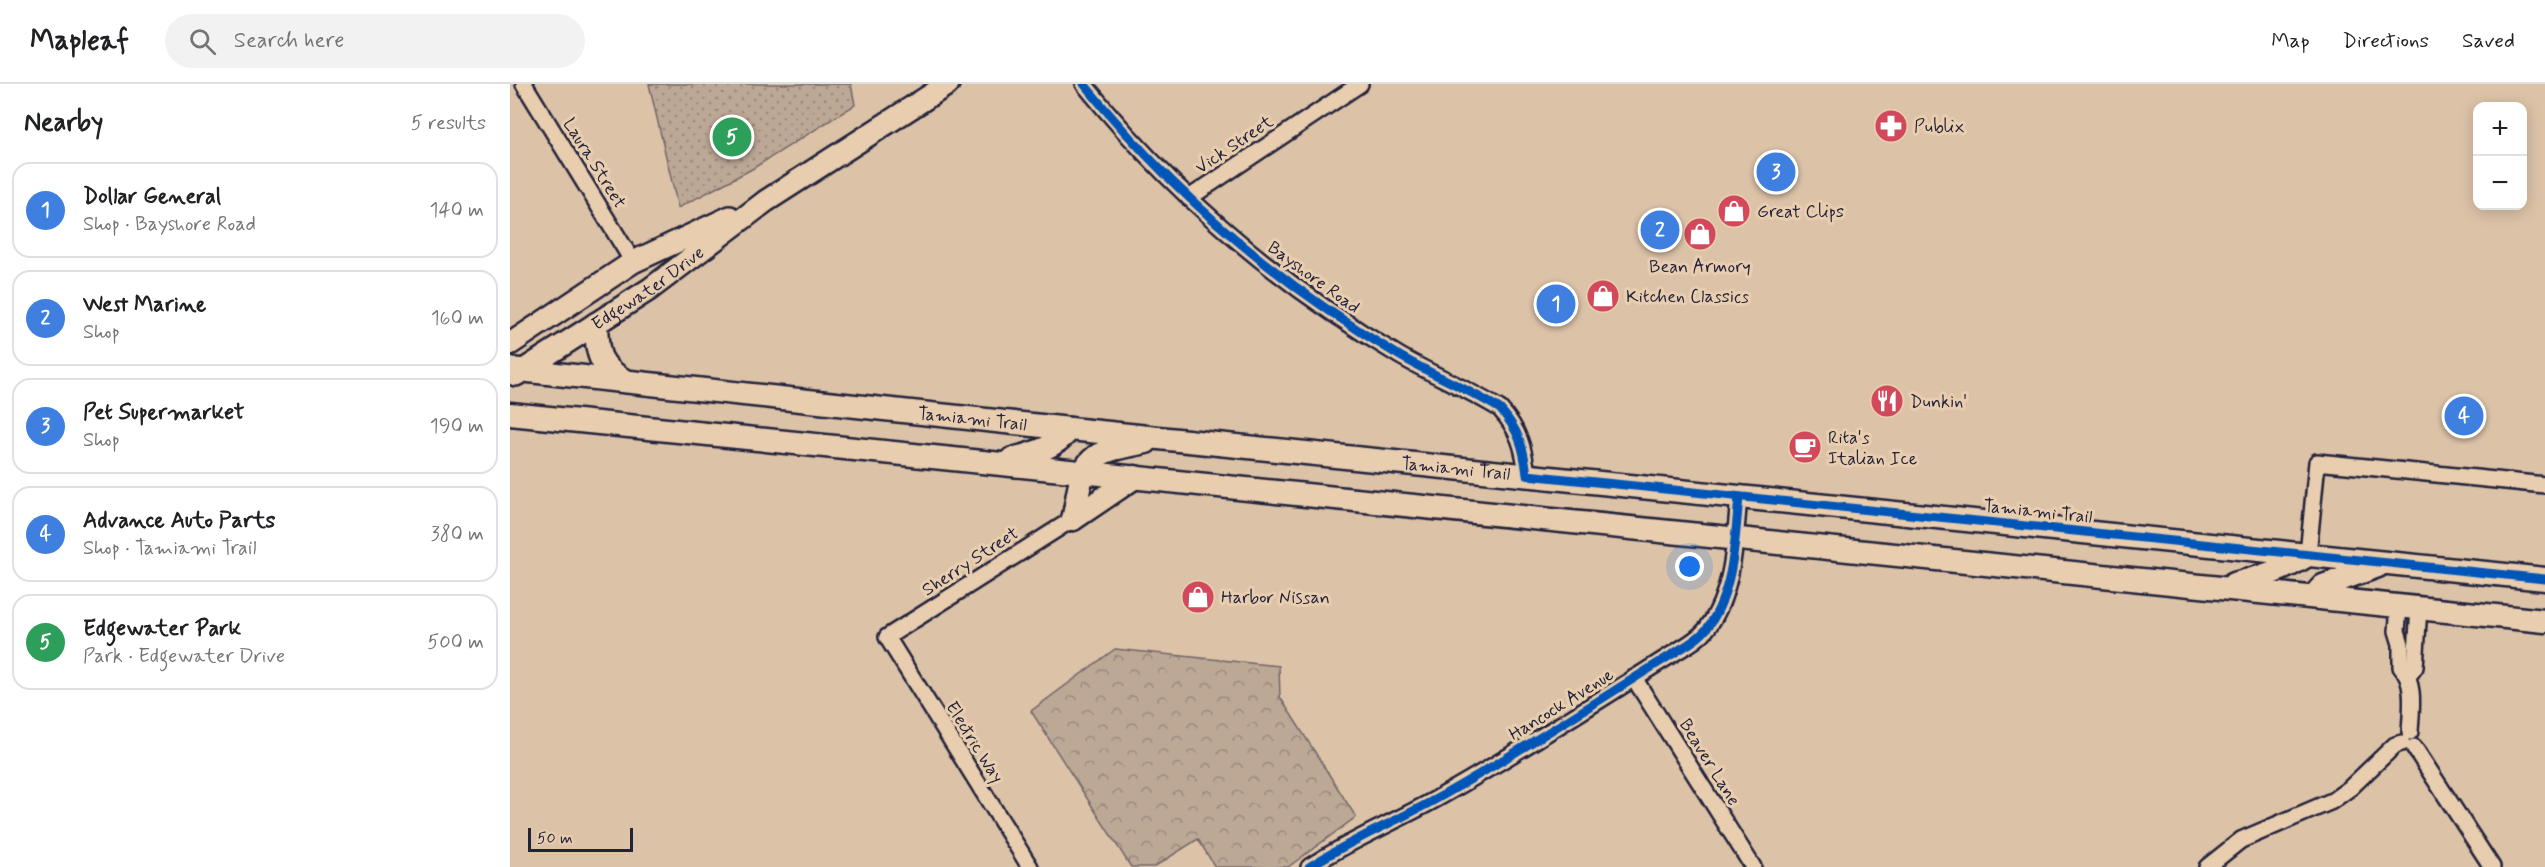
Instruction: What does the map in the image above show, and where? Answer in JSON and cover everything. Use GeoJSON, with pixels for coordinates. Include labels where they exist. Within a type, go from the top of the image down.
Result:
{"type":"FeatureCollection","features":[{"type":"Feature","properties":{"kind":"main road"},"geometry":{"type":"LineString","coordinates":[[596,324],[597,349],[601,360],[610,373],[625,381]]}},
{"type":"Feature","properties":{"kind":"main road","name":"Tamiami Trail"},"geometry":{"type":"LineString","coordinates":[[515,373],[625,381],[1070,429],[2545,579]]}},
{"type":"Feature","properties":{"kind":"main road"},"geometry":{"type":"LineString","coordinates":[[510,414],[2545,621]]}},
{"type":"Feature","properties":{"kind":"main road"},"geometry":{"type":"LineString","coordinates":[[999,463],[1040,452],[1058,443],[1070,429]]}},
{"type":"Feature","properties":{"kind":"main road"},"geometry":{"type":"LineString","coordinates":[[1073,519],[1084,472],[1091,460],[1103,453],[1159,438]]}},
{"type":"Feature","properties":{"kind":"main road"},"geometry":{"type":"LineString","coordinates":[[1073,519],[1135,477]]}},
{"type":"Feature","properties":{"kind":"main road"},"geometry":{"type":"LineString","coordinates":[[2218,588],[2270,575],[2290,567],[2308,555]]}},
{"type":"Feature","properties":{"kind":"main road"},"geometry":{"type":"LineString","coordinates":[[2313,597],[2323,586],[2338,579],[2388,563]]}},
{"type":"Feature","properties":{"kind":"street","name":"Laura Street"},"geometry":{"type":"LineString","coordinates":[[524,84],[633,262]]}},
{"type":"Feature","properties":{"kind":"street","name":"Edgewater Drive"},"geometry":{"type":"LineString","coordinates":[[515,373],[650,289],[766,201],[948,84]]}},
{"type":"Feature","properties":{"kind":"street","name":"Bayshore Road"},"geometry":{"type":"LineString","coordinates":[[1084,84],[1142,151],[1189,198],[1248,249],[1345,321],[1400,356],[1500,410],[1513,423],[1521,439],[1527,476]]}},
{"type":"Feature","properties":{"kind":"street","name":"Vick Street"},"geometry":{"type":"LineString","coordinates":[[1189,198],[1360,84]]}},
{"type":"Feature","properties":{"kind":"street","name":"Edgewater Drive"},"geometry":{"type":"LineString","coordinates":[[510,344],[633,262],[766,201]]}},
{"type":"Feature","properties":{"kind":"street"},"geometry":{"type":"LineString","coordinates":[[2308,555],[2317,462],[2545,484]]}},
{"type":"Feature","properties":{"kind":"street","name":"Hancock Avenue"},"geometry":{"type":"LineString","coordinates":[[1309,867],[1352,841],[1453,790],[1679,650],[1707,629],[1725,594],[1735,539],[1738,497]]}},
{"type":"Feature","properties":{"kind":"street","name":"Sherry Street"},"geometry":{"type":"LineString","coordinates":[[887,637],[1073,519]]}},
{"type":"Feature","properties":{"kind":"street"},"geometry":{"type":"LineString","coordinates":[[2409,607],[2397,631],[2401,644],[2401,667],[2409,675],[2411,702],[2408,741],[2492,867]]}},
{"type":"Feature","properties":{"kind":"street","name":"Electric Way"},"geometry":{"type":"LineString","coordinates":[[887,637],[1030,867]]}},
{"type":"Feature","properties":{"kind":"street","name":"Beaver Lane"},"geometry":{"type":"LineString","coordinates":[[1634,678],[1753,867]]}},
{"type":"Feature","properties":{"kind":"street"},"geometry":{"type":"LineString","coordinates":[[2207,867],[2241,840],[2331,801],[2350,788],[2395,745],[2408,741]]}},
{"type":"Feature","properties":{"kind":"green space"},"geometry":{"type":"Polygon","coordinates":[[[649,84],[851,84],[855,105],[752,169],[678,208],[649,84]]]}},
{"type":"Feature","properties":{"kind":"green space"},"geometry":{"type":"Polygon","coordinates":[[[1115,649],[1279,666],[1280,697],[1356,817],[1288,867],[1215,867],[1198,839],[1154,867],[1131,867],[1031,711],[1115,649]]]}},
{"type":"Feature","properties":{"kind":"cycle path"},"geometry":{"type":"LineString","coordinates":[[1084,84],[1118,124],[1191,199],[1270,267],[1312,299],[1400,356],[1500,409],[1512,424],[1520,440],[1527,475],[2545,579]]}},
{"type":"Feature","properties":{"kind":"cycle path"},"geometry":{"type":"LineString","coordinates":[[1309,867],[1340,848],[1422,807],[1469,780],[1559,726],[1698,637],[1717,613],[1728,581],[1739,497]]}},
{"type":"Feature","properties":{"kind":"place","name":"Publix"},"geometry":{"type":"Point","coordinates":[1891,126]}},
{"type":"Feature","properties":{"kind":"place","name":"Edgewater Park"},"geometry":{"type":"Point","coordinates":[732,137]}},
{"type":"Feature","properties":{"kind":"place","name":"Pet Supermarket"},"geometry":{"type":"Point","coordinates":[1776,172]}},
{"type":"Feature","properties":{"kind":"place","name":"Great Clips"},"geometry":{"type":"Point","coordinates":[1734,211]}},
{"type":"Feature","properties":{"kind":"place","name":"West Marine"},"geometry":{"type":"Point","coordinates":[1660,230]}},
{"type":"Feature","properties":{"kind":"place","name":"Bean Armory"},"geometry":{"type":"Point","coordinates":[1700,234]}},
{"type":"Feature","properties":{"kind":"place","name":"Kitchen Classics"},"geometry":{"type":"Point","coordinates":[1603,296]}},
{"type":"Feature","properties":{"kind":"place","name":"Dollar General"},"geometry":{"type":"Point","coordinates":[1556,304]}},
{"type":"Feature","properties":{"kind":"place","name":"Dunkin'"},"geometry":{"type":"Point","coordinates":[1887,401]}},
{"type":"Feature","properties":{"kind":"place","name":"Advance Auto Parts"},"geometry":{"type":"Point","coordinates":[2464,416]}},
{"type":"Feature","properties":{"kind":"place","name":"Rita's Italian Ice"},"geometry":{"type":"Point","coordinates":[1805,447]}},
{"type":"Feature","properties":{"kind":"place","name":"Harbor Nissan"},"geometry":{"type":"Point","coordinates":[1198,597]}}]}
